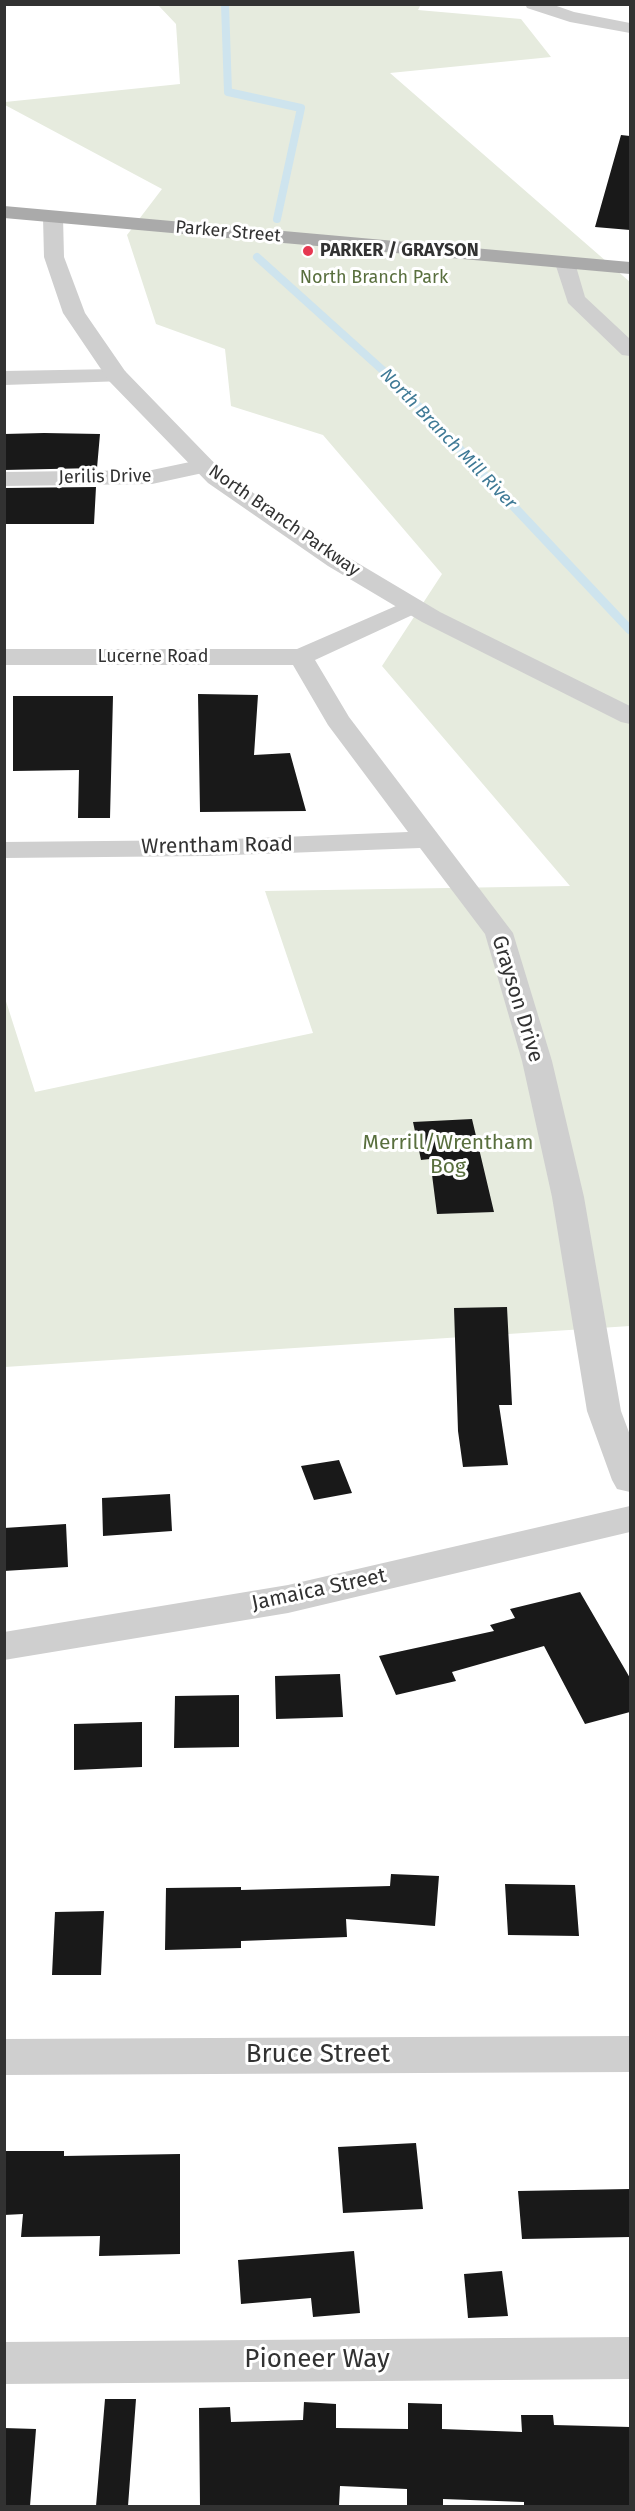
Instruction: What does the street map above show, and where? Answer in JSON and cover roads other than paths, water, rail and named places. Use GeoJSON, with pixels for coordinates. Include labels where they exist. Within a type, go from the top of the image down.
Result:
{"type":"FeatureCollection","features":[{"type":"Feature","properties":{"kind":"main road","name":"Parker Street"},"geometry":{"type":"LineString","coordinates":[[4,212],[630,268]]}},
{"type":"Feature","properties":{"kind":"street"},"geometry":{"type":"LineString","coordinates":[[533,4],[570,17],[630,28]]}},
{"type":"Feature","properties":{"kind":"street","name":"North Branch Parkway"},"geometry":{"type":"LineString","coordinates":[[53,217],[54,257],[74,313],[117,376],[216,478],[337,561],[412,606],[630,716]]}},
{"type":"Feature","properties":{"kind":"street"},"geometry":{"type":"LineString","coordinates":[[565,262],[575,299],[630,350]]}},
{"type":"Feature","properties":{"kind":"street"},"geometry":{"type":"LineString","coordinates":[[4,378],[117,376]]}},
{"type":"Feature","properties":{"kind":"street","name":"Jerilis Drive"},"geometry":{"type":"LineString","coordinates":[[4,479],[152,477],[204,466]]}},
{"type":"Feature","properties":{"kind":"street"},"geometry":{"type":"LineString","coordinates":[[301,657],[412,606]]}},
{"type":"Feature","properties":{"kind":"street","name":"Lucerne Road"},"geometry":{"type":"LineString","coordinates":[[4,657],[301,657]]}},
{"type":"Feature","properties":{"kind":"street","name":"Grayson Drive"},"geometry":{"type":"LineString","coordinates":[[301,657],[337,719],[499,933],[537,1061],[568,1197],[604,1411],[630,1480]]}},
{"type":"Feature","properties":{"kind":"street","name":"Wrentham Road"},"geometry":{"type":"LineString","coordinates":[[4,850],[206,848],[429,839]]}},
{"type":"Feature","properties":{"kind":"street","name":"Jamaica Street"},"geometry":{"type":"LineString","coordinates":[[4,1646],[288,1599],[630,1519]]}},
{"type":"Feature","properties":{"kind":"street","name":"Bruce Street"},"geometry":{"type":"LineString","coordinates":[[4,2057],[630,2054]]}},
{"type":"Feature","properties":{"kind":"street","name":"Pioneer Way"},"geometry":{"type":"LineString","coordinates":[[4,2363],[630,2358]]}},
{"type":"Feature","properties":{"kind":"waterway","name":"North Branch Mill River"},"geometry":{"type":"LineString","coordinates":[[225,4],[228,92],[301,108],[277,219]]}},
{"type":"Feature","properties":{"kind":"waterway","name":"North Branch Mill River"},"geometry":{"type":"LineString","coordinates":[[257,257],[398,384],[422,410]]}},
{"type":"Feature","properties":{"kind":"waterway","name":"North Branch Mill River"},"geometry":{"type":"LineString","coordinates":[[421,408],[630,630]]}},
{"type":"Feature","properties":{"kind":"place","name":"PARKER / GRAYSON"},"geometry":{"type":"Point","coordinates":[308,251]}},
{"type":"Feature","properties":{"kind":"park label","name":"North Branch Park"},"geometry":{"type":"Point","coordinates":[374,278]}},
{"type":"Feature","properties":{"kind":"park label","name":"Merrill/Wrentham Bog"},"geometry":{"type":"Point","coordinates":[448,1155]}}]}
